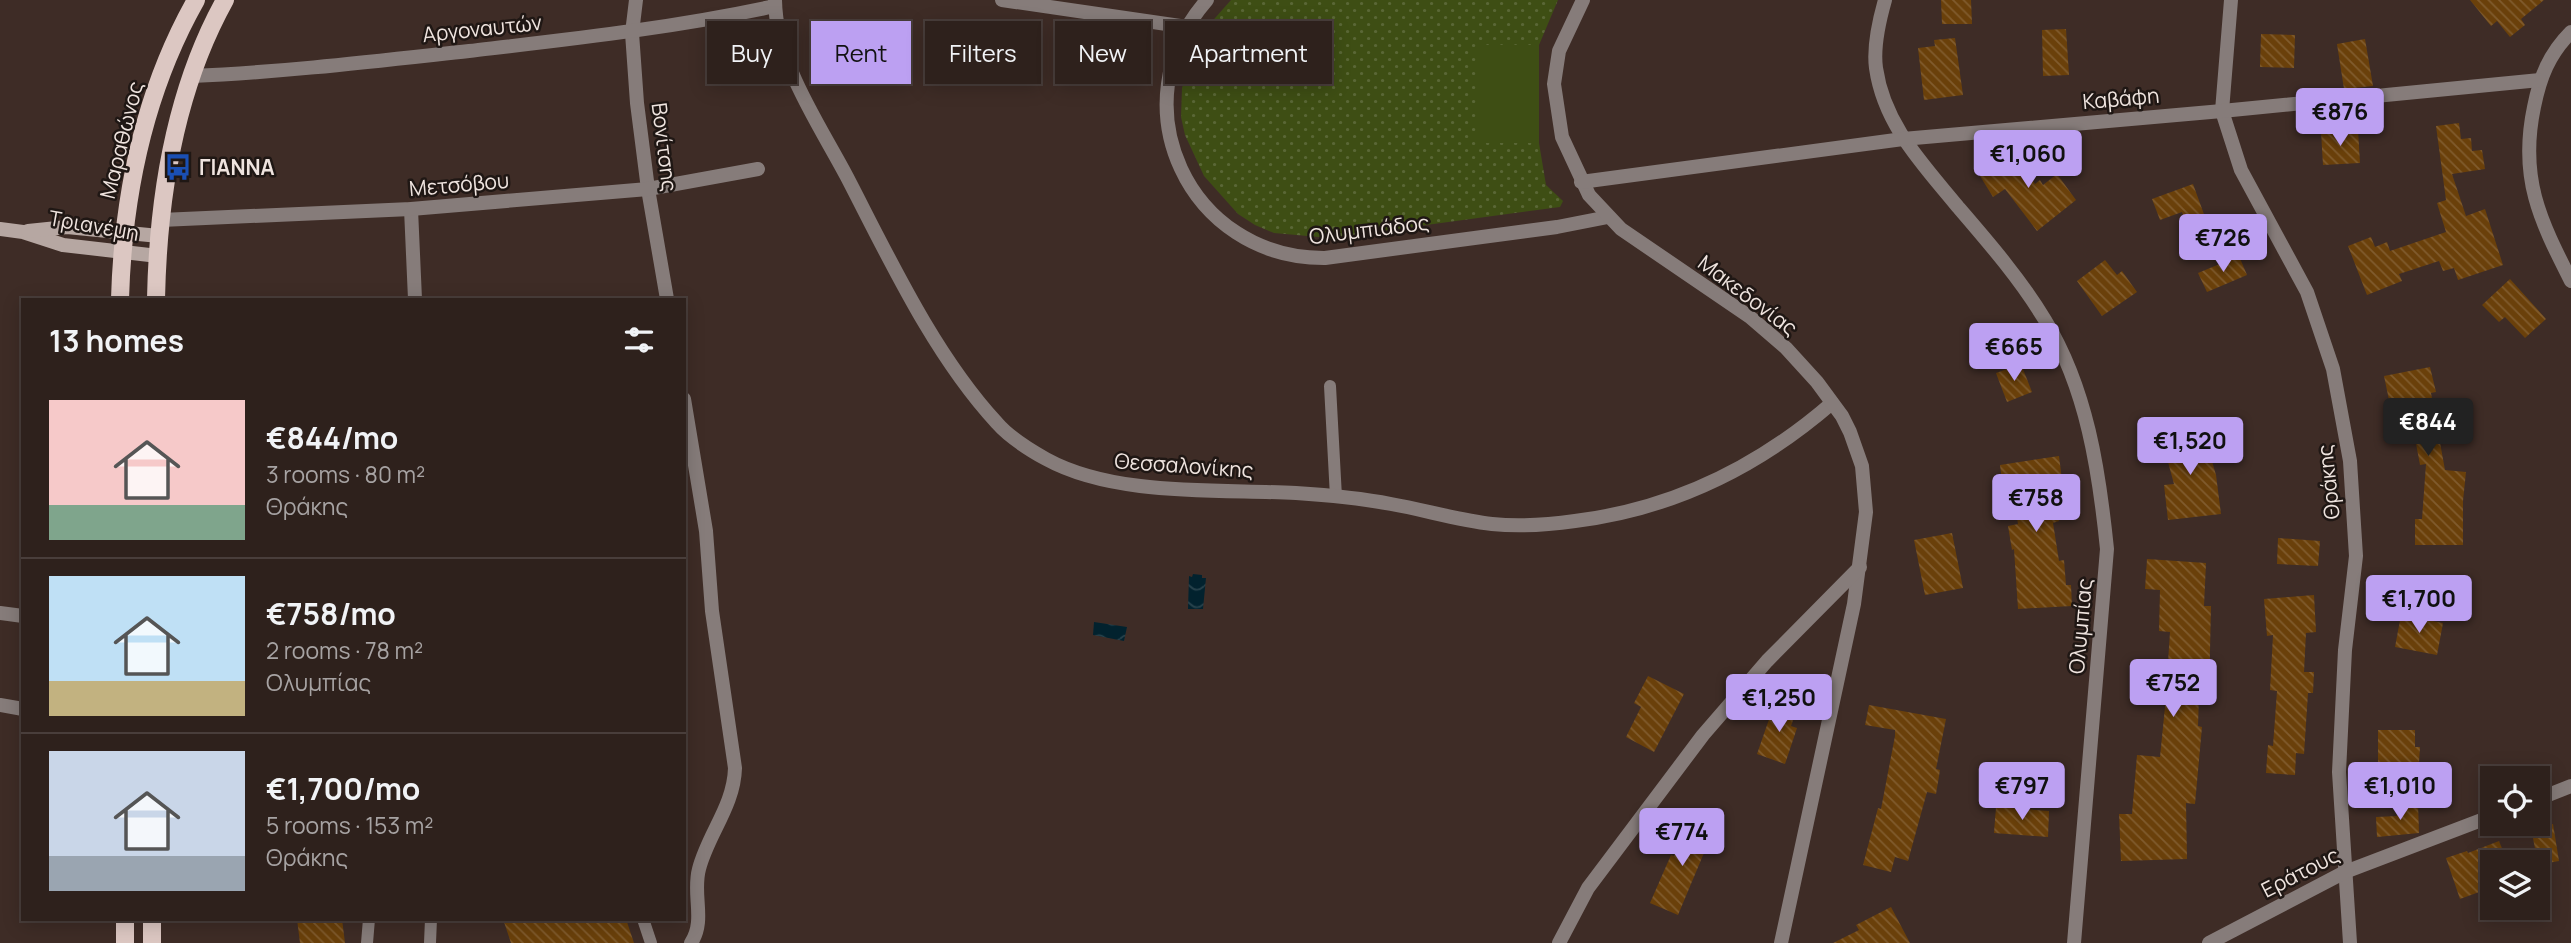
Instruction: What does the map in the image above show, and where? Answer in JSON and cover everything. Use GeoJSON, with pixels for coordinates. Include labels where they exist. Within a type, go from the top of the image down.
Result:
{"type":"FeatureCollection","features":[{"type":"Feature","properties":{"kind":"main road","name":"Μαραθώνος"},"geometry":{"type":"LineString","coordinates":[[120,298],[128,194],[147,117],[176,38],[195,0]]}},
{"type":"Feature","properties":{"kind":"main road"},"geometry":{"type":"LineString","coordinates":[[156,298],[160,228],[170,155],[192,76],[210,29],[225,0]]}},
{"type":"Feature","properties":{"kind":"main road"},"geometry":{"type":"LineString","coordinates":[[125,921],[125,943]]}},
{"type":"Feature","properties":{"kind":"main road"},"geometry":{"type":"LineString","coordinates":[[152,921],[152,943]]}},
{"type":"Feature","properties":{"kind":"street","name":"Βονίτσης"},"geometry":{"type":"LineString","coordinates":[[636,0],[632,33],[648,189],[667,298]]}},
{"type":"Feature","properties":{"kind":"street"},"geometry":{"type":"LineString","coordinates":[[1002,0],[1165,24]]}},
{"type":"Feature","properties":{"kind":"street","name":"Ολυμπιάδος"},"geometry":{"type":"LineString","coordinates":[[1191,21],[1207,0]]}},
{"type":"Feature","properties":{"kind":"street","name":"Μακεδονίας"},"geometry":{"type":"LineString","coordinates":[[1583,0],[1559,51],[1554,84],[1562,137],[1589,195],[1608,217],[1648,249],[1770,333],[1802,364],[1850,432],[1861,466],[1866,512],[1860,566],[1830,721],[1781,943]]}},
{"type":"Feature","properties":{"kind":"street","name":"Ολυμπίας"},"geometry":{"type":"LineString","coordinates":[[1885,0],[1875,65],[1887,110],[1903,139],[2005,264],[2046,321],[2084,410],[2094,451],[2107,549],[2074,943]]}},
{"type":"Feature","properties":{"kind":"street","name":"Θράκης"},"geometry":{"type":"LineString","coordinates":[[2231,0],[2222,111],[2241,170],[2307,292],[2333,369],[2350,460],[2356,556],[2345,650],[2339,772],[2350,943]]}},
{"type":"Feature","properties":{"kind":"street","name":"Αργοναυτών"},"geometry":{"type":"LineString","coordinates":[[192,76],[258,73],[632,33],[708,20],[775,3]]}},
{"type":"Feature","properties":{"kind":"street","name":"Θεσσαλονίκης"},"geometry":{"type":"LineString","coordinates":[[775,3],[781,39],[802,91],[902,283],[953,365],[986,410],[1010,436],[1055,464],[1091,477],[1206,491],[1256,491],[1336,497],[1392,504],[1473,522],[1544,525],[1605,517],[1659,504],[1715,482],[1794,434],[1832,403]]}},
{"type":"Feature","properties":{"kind":"street"},"geometry":{"type":"LineString","coordinates":[[2571,32],[2548,61],[2540,80],[2527,152],[2530,182],[2547,232],[2571,281]]}},
{"type":"Feature","properties":{"kind":"street","name":"Καβάφη"},"geometry":{"type":"LineString","coordinates":[[1581,181],[1903,139],[2540,80]]}},
{"type":"Feature","properties":{"kind":"street","name":"Ολυμπιάδος"},"geometry":{"type":"LineString","coordinates":[[1168,84],[1166,117],[1172,148],[1188,179],[1210,209],[1235,232],[1264,248],[1296,257],[1325,258],[1557,227],[1608,217]]}},
{"type":"Feature","properties":{"kind":"street","name":"Μετσόβου"},"geometry":{"type":"LineString","coordinates":[[160,228],[648,189],[758,169]]}},
{"type":"Feature","properties":{"kind":"street"},"geometry":{"type":"LineString","coordinates":[[411,209],[415,298]]}},
{"type":"Feature","properties":{"kind":"street","name":"Τριανέμη"},"geometry":{"type":"LineString","coordinates":[[23,232],[67,227],[124,233],[160,228]]}},
{"type":"Feature","properties":{"kind":"street","name":"Τριανέμη"},"geometry":{"type":"LineString","coordinates":[[0,229],[23,232],[63,245],[158,256]]}},
{"type":"Feature","properties":{"kind":"street"},"geometry":{"type":"LineString","coordinates":[[686,413],[706,530],[712,611],[732,744],[735,785],[699,868],[696,889],[699,923],[691,943]]}},
{"type":"Feature","properties":{"kind":"street"},"geometry":{"type":"LineString","coordinates":[[686,497],[700,494]]}},
{"type":"Feature","properties":{"kind":"street"},"geometry":{"type":"LineString","coordinates":[[1559,943],[1588,888],[1703,735],[1767,661],[1860,566]]}},
{"type":"Feature","properties":{"kind":"street"},"geometry":{"type":"LineString","coordinates":[[0,613],[21,616]]}},
{"type":"Feature","properties":{"kind":"street"},"geometry":{"type":"LineString","coordinates":[[0,705],[21,709]]}},
{"type":"Feature","properties":{"kind":"street"},"geometry":{"type":"LineString","coordinates":[[2550,794],[2571,786]]}},
{"type":"Feature","properties":{"kind":"street","name":"Εράτους"},"geometry":{"type":"LineString","coordinates":[[2209,943],[2345,872],[2480,821]]}},
{"type":"Feature","properties":{"kind":"lane"},"geometry":{"type":"LineString","coordinates":[[1330,386],[1336,497]]}},
{"type":"Feature","properties":{"kind":"lane"},"geometry":{"type":"LineString","coordinates":[[368,943],[369,921]]}},
{"type":"Feature","properties":{"kind":"lane"},"geometry":{"type":"LineString","coordinates":[[430,943],[431,921]]}},
{"type":"Feature","properties":{"kind":"lane"},"geometry":{"type":"LineString","coordinates":[[644,921],[651,943]]}},
{"type":"Feature","properties":{"kind":"green space"},"geometry":{"type":"Polygon","coordinates":[[[1231,0],[1558,0],[1539,45],[1477,45],[1477,143],[1539,143],[1546,185],[1563,201],[1560,207],[1330,238],[1274,233],[1255,225],[1238,214],[1204,176],[1185,135],[1181,117],[1183,84],[1332,84],[1332,21],[1212,21],[1231,0]]]}},
{"type":"Feature","properties":{"kind":"green space"},"geometry":{"type":"Polygon","coordinates":[[[1477,45],[1539,45],[1539,143],[1477,143],[1477,45]]]}},
{"type":"Feature","properties":{"kind":"water"},"geometry":{"type":"Polygon","coordinates":[[[1193,574],[1206,578],[1203,609],[1188,609],[1189,576],[1192,577],[1193,574]]]}},
{"type":"Feature","properties":{"kind":"water"},"geometry":{"type":"Polygon","coordinates":[[[1094,622],[1127,627],[1124,641],[1093,635],[1094,622]]]}},
{"type":"Feature","properties":{"kind":"building"},"geometry":{"type":"Polygon","coordinates":[[[1941,0],[1971,0],[1972,24],[1942,24],[1941,0]]]}},
{"type":"Feature","properties":{"kind":"building"},"geometry":{"type":"Polygon","coordinates":[[[2470,0],[2544,0],[2521,19],[2525,25],[2510,37],[2497,21],[2491,26],[2470,0]]]}},
{"type":"Feature","properties":{"kind":"building"},"geometry":{"type":"Polygon","coordinates":[[[2066,29],[2069,75],[2043,76],[2042,30],[2066,29]]]}},
{"type":"Feature","properties":{"kind":"building"},"geometry":{"type":"Polygon","coordinates":[[[2261,34],[2295,35],[2294,68],[2260,67],[2261,34]]]}},
{"type":"Feature","properties":{"kind":"building"},"geometry":{"type":"Polygon","coordinates":[[[1955,38],[1963,95],[1924,100],[1918,48],[1935,46],[1934,40],[1955,38]]]}},
{"type":"Feature","properties":{"kind":"building"},"geometry":{"type":"Polygon","coordinates":[[[2365,39],[2373,86],[2344,89],[2337,44],[2365,39]]]}},
{"type":"Feature","properties":{"kind":"building"},"geometry":{"type":"Polygon","coordinates":[[[2459,123],[2461,139],[2471,138],[2472,151],[2482,150],[2485,169],[2452,174],[2466,216],[2485,209],[2503,265],[2458,280],[2454,268],[2443,271],[2439,261],[2399,274],[2402,281],[2367,295],[2348,246],[2371,237],[2375,247],[2387,242],[2390,251],[2446,232],[2437,203],[2446,200],[2436,126],[2459,123]]]}},
{"type":"Feature","properties":{"kind":"building"},"geometry":{"type":"Polygon","coordinates":[[[2358,130],[2360,163],[2323,165],[2321,132],[2358,130]]]}},
{"type":"Feature","properties":{"kind":"building"},"geometry":{"type":"Polygon","coordinates":[[[2013,149],[2035,184],[2040,180],[2043,185],[2057,174],[2076,200],[2037,231],[2005,189],[1993,197],[1980,176],[1995,166],[1992,162],[2013,149]]]}},
{"type":"Feature","properties":{"kind":"building"},"geometry":{"type":"Polygon","coordinates":[[[2193,184],[2205,217],[2186,224],[2182,212],[2160,220],[2152,199],[2193,184]]]}},
{"type":"Feature","properties":{"kind":"building"},"geometry":{"type":"Polygon","coordinates":[[[2239,256],[2247,275],[2207,292],[2198,273],[2239,256]]]}},
{"type":"Feature","properties":{"kind":"building"},"geometry":{"type":"Polygon","coordinates":[[[2105,260],[2117,275],[2122,271],[2137,292],[2102,316],[2077,281],[2105,260]]]}},
{"type":"Feature","properties":{"kind":"building"},"geometry":{"type":"Polygon","coordinates":[[[2510,279],[2546,319],[2525,338],[2505,317],[2499,322],[2482,305],[2510,279]]]}},
{"type":"Feature","properties":{"kind":"building"},"geometry":{"type":"Polygon","coordinates":[[[2021,364],[2032,392],[2007,402],[1996,373],[2021,364]]]}},
{"type":"Feature","properties":{"kind":"building"},"geometry":{"type":"Polygon","coordinates":[[[2430,367],[2436,392],[2431,393],[2445,470],[2466,472],[2463,545],[2415,545],[2415,519],[2422,519],[2426,464],[2420,465],[2415,438],[2404,440],[2402,428],[2395,429],[2384,376],[2430,367]]]}},
{"type":"Feature","properties":{"kind":"building"},"geometry":{"type":"Polygon","coordinates":[[[2178,428],[2180,437],[2203,430],[2216,475],[2221,514],[2168,520],[2164,485],[2174,484],[2160,433],[2178,428]]]}},
{"type":"Feature","properties":{"kind":"building"},"geometry":{"type":"Polygon","coordinates":[[[2059,456],[2062,480],[2052,482],[2059,521],[2053,523],[2059,561],[2064,560],[2066,585],[2071,585],[2072,606],[2018,609],[2014,549],[2012,550],[2008,526],[2018,524],[2012,488],[2003,489],[2000,465],[2059,456]]]}},
{"type":"Feature","properties":{"kind":"building"},"geometry":{"type":"Polygon","coordinates":[[[1952,533],[1963,588],[1925,595],[1914,540],[1952,533]]]}},
{"type":"Feature","properties":{"kind":"building"},"geometry":{"type":"Polygon","coordinates":[[[2278,538],[2320,541],[2318,566],[2277,564],[2278,538]]]}},
{"type":"Feature","properties":{"kind":"building"},"geometry":{"type":"Polygon","coordinates":[[[2147,559],[2206,563],[2204,606],[2211,606],[2209,695],[2199,695],[2198,726],[2202,727],[2195,804],[2186,803],[2187,859],[2121,861],[2119,814],[2132,814],[2137,755],[2160,757],[2165,707],[2170,632],[2159,631],[2160,590],[2145,589],[2147,559]]]}},
{"type":"Feature","properties":{"kind":"building"},"geometry":{"type":"Polygon","coordinates":[[[2314,595],[2316,632],[2306,633],[2304,672],[2314,672],[2313,693],[2308,693],[2304,754],[2296,753],[2295,775],[2266,773],[2268,745],[2273,746],[2277,691],[2270,690],[2273,635],[2267,636],[2264,599],[2314,595]]]}},
{"type":"Feature","properties":{"kind":"building"},"geometry":{"type":"Polygon","coordinates":[[[2401,615],[2443,623],[2437,655],[2395,647],[2401,615]]]}},
{"type":"Feature","properties":{"kind":"building"},"geometry":{"type":"Polygon","coordinates":[[[1648,676],[1684,694],[1654,752],[1626,737],[1641,707],[1634,703],[1648,676]]]}},
{"type":"Feature","properties":{"kind":"building"},"geometry":{"type":"Polygon","coordinates":[[[1775,702],[1797,709],[1791,726],[1797,728],[1785,764],[1757,754],[1775,702]]]}},
{"type":"Feature","properties":{"kind":"building"},"geometry":{"type":"Polygon","coordinates":[[[1869,705],[1946,719],[1936,769],[1940,770],[1936,794],[1927,792],[1908,861],[1895,857],[1891,872],[1863,865],[1878,808],[1881,809],[1895,736],[1895,730],[1865,725],[1869,705]]]}},
{"type":"Feature","properties":{"kind":"building"},"geometry":{"type":"Polygon","coordinates":[[[2378,730],[2415,730],[2415,747],[2420,747],[2419,763],[2378,763],[2378,730]]]}},
{"type":"Feature","properties":{"kind":"building"},"geometry":{"type":"Polygon","coordinates":[[[2418,803],[2419,833],[2377,837],[2376,817],[2397,816],[2396,804],[2418,803]]]}},
{"type":"Feature","properties":{"kind":"building"},"geometry":{"type":"Polygon","coordinates":[[[1996,807],[2049,811],[2048,837],[1994,833],[1996,807]]]}},
{"type":"Feature","properties":{"kind":"building"},"geometry":{"type":"Polygon","coordinates":[[[1690,819],[1714,829],[1678,915],[1650,903],[1690,819]]]}},
{"type":"Feature","properties":{"kind":"building"},"geometry":{"type":"Polygon","coordinates":[[[2550,824],[2553,824],[2559,861],[2550,863],[2550,850],[2535,850],[2533,836],[2550,836],[2550,824]]]}},
{"type":"Feature","properties":{"kind":"building"},"geometry":{"type":"Polygon","coordinates":[[[2499,841],[2503,850],[2480,850],[2480,892],[2460,899],[2446,858],[2467,851],[2468,853],[2499,841]]]}},
{"type":"Feature","properties":{"kind":"building"},"geometry":{"type":"Polygon","coordinates":[[[1891,907],[1910,943],[1833,943],[1859,930],[1856,925],[1891,907]]]}},
{"type":"Feature","properties":{"kind":"building"},"geometry":{"type":"Polygon","coordinates":[[[297,921],[342,921],[345,943],[300,943],[297,921]]]}},
{"type":"Feature","properties":{"kind":"building"},"geometry":{"type":"Polygon","coordinates":[[[504,921],[627,921],[634,943],[511,943],[504,921]]]}},
{"type":"Feature","properties":{"kind":"place","name":"ΓΙΑΝΝΑ"},"geometry":{"type":"Point","coordinates":[178,167]}}]}
